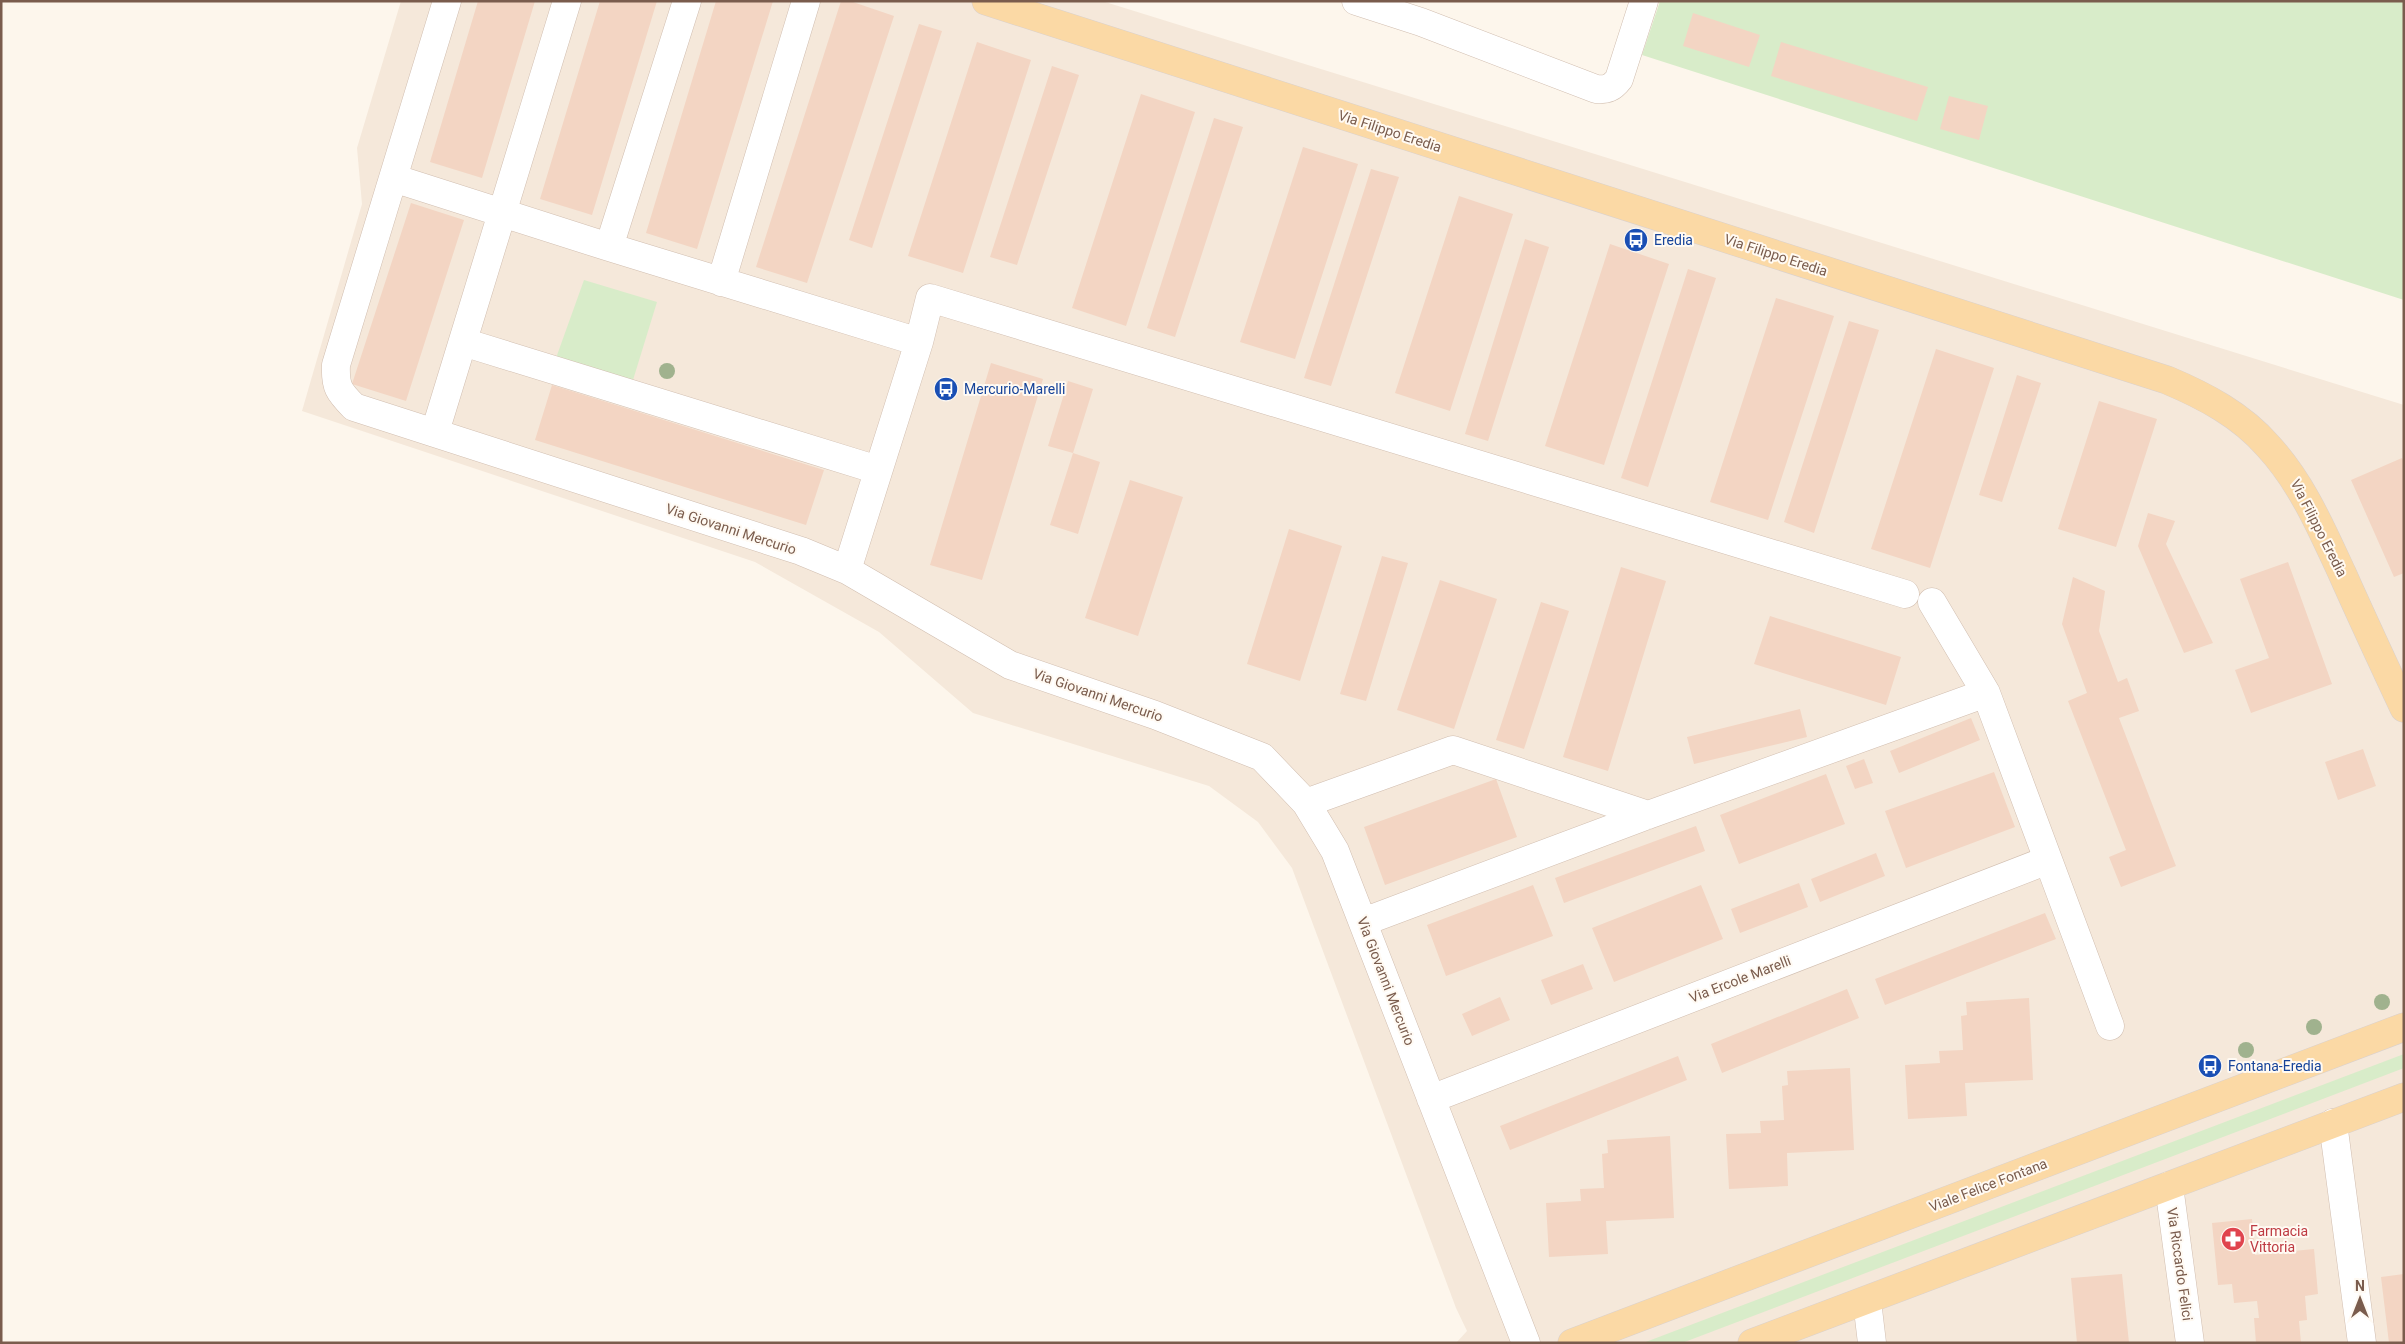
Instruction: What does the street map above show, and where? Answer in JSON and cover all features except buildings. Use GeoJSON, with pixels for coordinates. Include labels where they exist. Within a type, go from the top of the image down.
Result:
{"type":"FeatureCollection","features":[{"type":"Feature","properties":{"kind":"main road","name":"Via Filippo Eredia"},"geometry":{"type":"LineString","coordinates":[[986,1],[2158,377],[2207,397],[2244,424],[2267,444],[2291,473],[2312,509],[2404,708]]}},
{"type":"Feature","properties":{"kind":"main road","name":"Viale Felice Fontana"},"geometry":{"type":"LineString","coordinates":[[1572,1343],[2404,1027]]}},
{"type":"Feature","properties":{"kind":"main road"},"geometry":{"type":"LineString","coordinates":[[1752,1343],[1868,1301],[2404,1097]]}},
{"type":"Feature","properties":{"kind":"street"},"geometry":{"type":"LineString","coordinates":[[447,1],[394,178],[609,247],[919,342]]}},
{"type":"Feature","properties":{"kind":"street"},"geometry":{"type":"LineString","coordinates":[[435,432],[567,1]]}},
{"type":"Feature","properties":{"kind":"street"},"geometry":{"type":"LineString","coordinates":[[609,247],[686,1]]}},
{"type":"Feature","properties":{"kind":"street"},"geometry":{"type":"LineString","coordinates":[[722,282],[806,1]]}},
{"type":"Feature","properties":{"kind":"street"},"geometry":{"type":"LineString","coordinates":[[1356,1],[1421,22],[1596,89],[1606,90],[1613,87],[1619,79],[1641,6]]}},
{"type":"Feature","properties":{"kind":"street","name":"Via Giovanni Mercurio"},"geometry":{"type":"LineString","coordinates":[[394,178],[336,365],[335,382],[339,391],[354,407],[791,548],[847,570],[1010,665],[1155,715],[1262,757],[1306,803],[1335,851],[1526,1343]]}},
{"type":"Feature","properties":{"kind":"street"},"geometry":{"type":"LineString","coordinates":[[847,570],[919,342],[930,298],[1905,594]]}},
{"type":"Feature","properties":{"kind":"street"},"geometry":{"type":"LineString","coordinates":[[463,342],[878,470]]}},
{"type":"Feature","properties":{"kind":"street"},"geometry":{"type":"LineString","coordinates":[[1932,602],[1986,693],[2110,1026]]}},
{"type":"Feature","properties":{"kind":"street"},"geometry":{"type":"LineString","coordinates":[[1363,922],[1648,815],[1986,693]]}},
{"type":"Feature","properties":{"kind":"street"},"geometry":{"type":"LineString","coordinates":[[1306,803],[1453,750],[1648,815]]}},
{"type":"Feature","properties":{"kind":"street","name":"Via Ercole Marelli"},"geometry":{"type":"LineString","coordinates":[[1431,1099],[2048,860]]}},
{"type":"Feature","properties":{"kind":"street"},"geometry":{"type":"LineString","coordinates":[[2333,1123],[2362,1343]]}},
{"type":"Feature","properties":{"kind":"street","name":"Via Riccardo Felici"},"geometry":{"type":"LineString","coordinates":[[2169,1186],[2190,1343]]}},
{"type":"Feature","properties":{"kind":"street"},"geometry":{"type":"LineString","coordinates":[[1868,1301],[1872,1343]]}},
{"type":"Feature","properties":{"kind":"shaded area"},"geometry":{"type":"Polygon","coordinates":[[[401,1],[1102,1],[2404,405],[2404,1343],[1456,1343],[1467,1331],[1456,1308],[1292,868],[1258,822],[1209,786],[973,713],[879,632],[755,562],[302,411],[362,204],[357,148],[401,1]]]}},
{"type":"Feature","properties":{"kind":"green space"},"geometry":{"type":"Polygon","coordinates":[[[1660,1],[2404,1],[2404,300],[1642,55],[1660,1]]]}},
{"type":"Feature","properties":{"kind":"green space"},"geometry":{"type":"Polygon","coordinates":[[[584,280],[657,302],[633,380],[556,358],[584,280]]]}},
{"type":"Feature","properties":{"kind":"green space"},"geometry":{"type":"Polygon","coordinates":[[[2404,1054],[2404,1068],[1682,1343],[1643,1343],[2404,1054]]]}},
{"type":"Feature","properties":{"kind":"place","name":"Eredia"},"geometry":{"type":"Point","coordinates":[1636,240]}},
{"type":"Feature","properties":{"kind":"place","name":"Mercurio-Marelli"},"geometry":{"type":"Point","coordinates":[946,389]}},
{"type":"Feature","properties":{"kind":"place","name":"Fontana-Eredia"},"geometry":{"type":"Point","coordinates":[2210,1066]}},
{"type":"Feature","properties":{"kind":"place","name":"Farmacia Vittoria"},"geometry":{"type":"Point","coordinates":[2233,1239]}}]}
